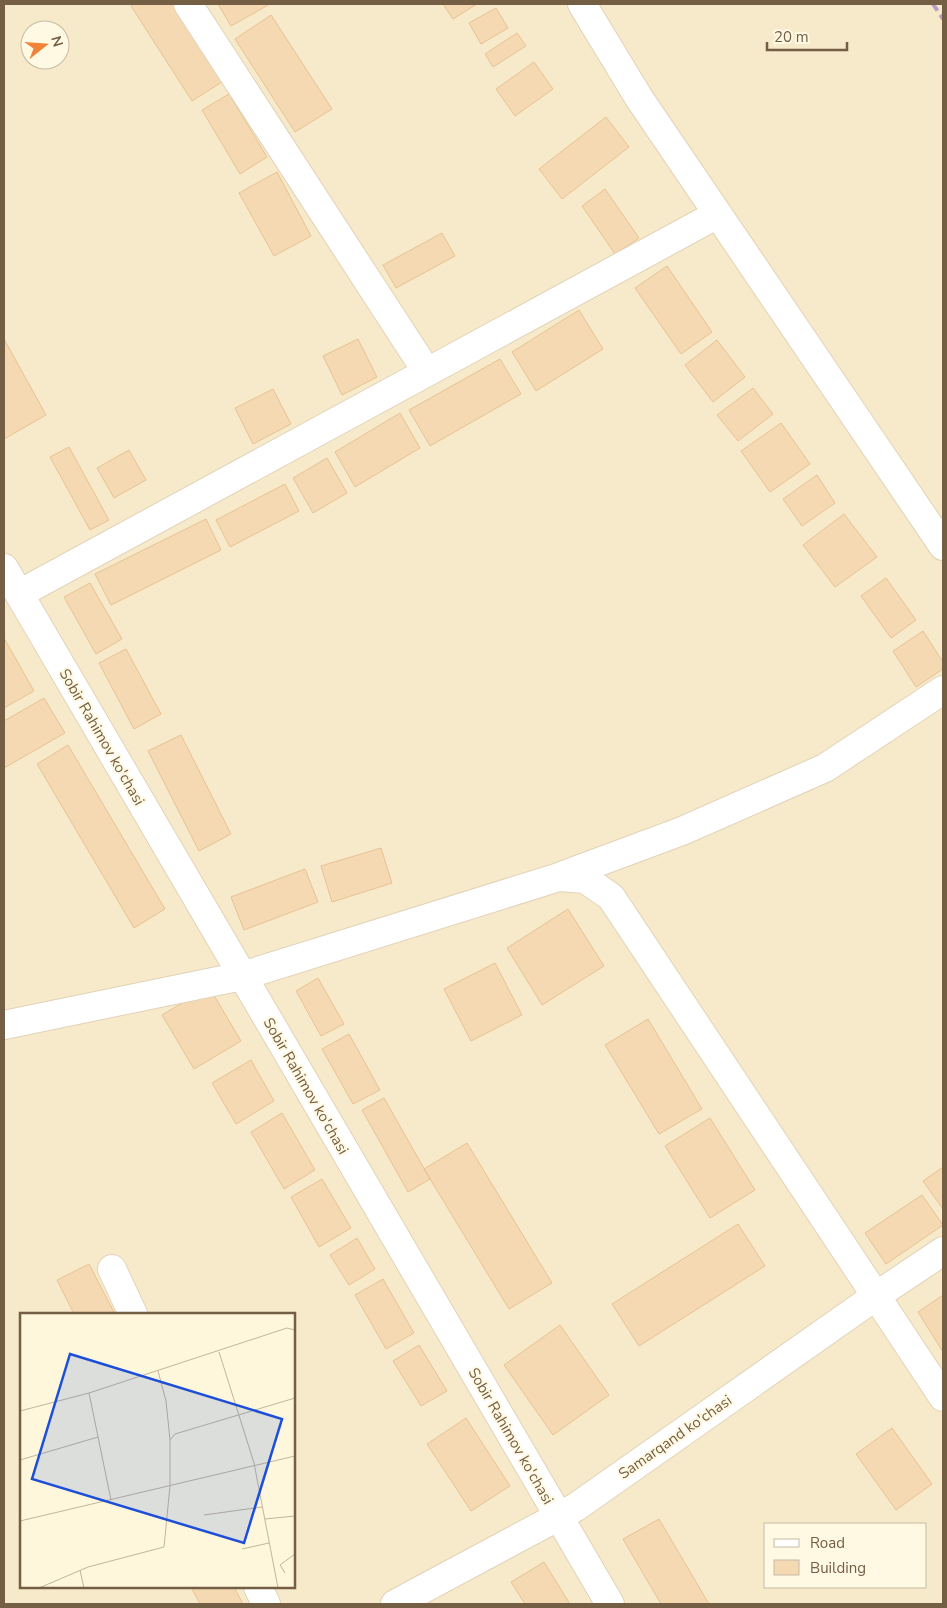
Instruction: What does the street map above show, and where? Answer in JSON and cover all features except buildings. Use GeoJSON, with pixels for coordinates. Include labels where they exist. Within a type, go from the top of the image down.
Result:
{"type":"FeatureCollection","features":[{"type":"Feature","properties":{"kind":"street"},"geometry":{"type":"LineString","coordinates":[[188,4],[427,372]]}},
{"type":"Feature","properties":{"kind":"street"},"geometry":{"type":"LineString","coordinates":[[582,4],[639,98],[716,215],[943,546]]}},
{"type":"Feature","properties":{"kind":"street"},"geometry":{"type":"LineString","coordinates":[[19,594],[716,215]]}},
{"type":"Feature","properties":{"kind":"street","name":"Sobir Rahimov ko'chasi"},"geometry":{"type":"LineString","coordinates":[[4,568],[610,1604]]}},
{"type":"Feature","properties":{"kind":"street"},"geometry":{"type":"LineString","coordinates":[[4,1025],[242,976],[559,877],[682,830],[825,768],[943,690]]}},
{"type":"Feature","properties":{"kind":"street"},"geometry":{"type":"LineString","coordinates":[[559,877],[585,879],[611,897],[943,1397]]}},
{"type":"Feature","properties":{"kind":"street","name":"Samarqand ko'chasi"},"geometry":{"type":"LineString","coordinates":[[395,1604],[576,1507],[943,1251]]}},
{"type":"Feature","properties":{"kind":"street"},"geometry":{"type":"LineString","coordinates":[[112,1269],[133,1313]]}},
{"type":"Feature","properties":{"kind":"street"},"geometry":{"type":"LineString","coordinates":[[258,1588],[266,1604]]}},
{"type":"Feature","properties":{"kind":"shaded area"},"geometry":{"type":"Polygon","coordinates":[[[4,4],[943,4],[943,1604],[4,1604],[4,4]]]}},
{"type":"Feature","properties":{"kind":"railway"},"geometry":{"type":"LineString","coordinates":[[933,4],[943,19]]}}]}
